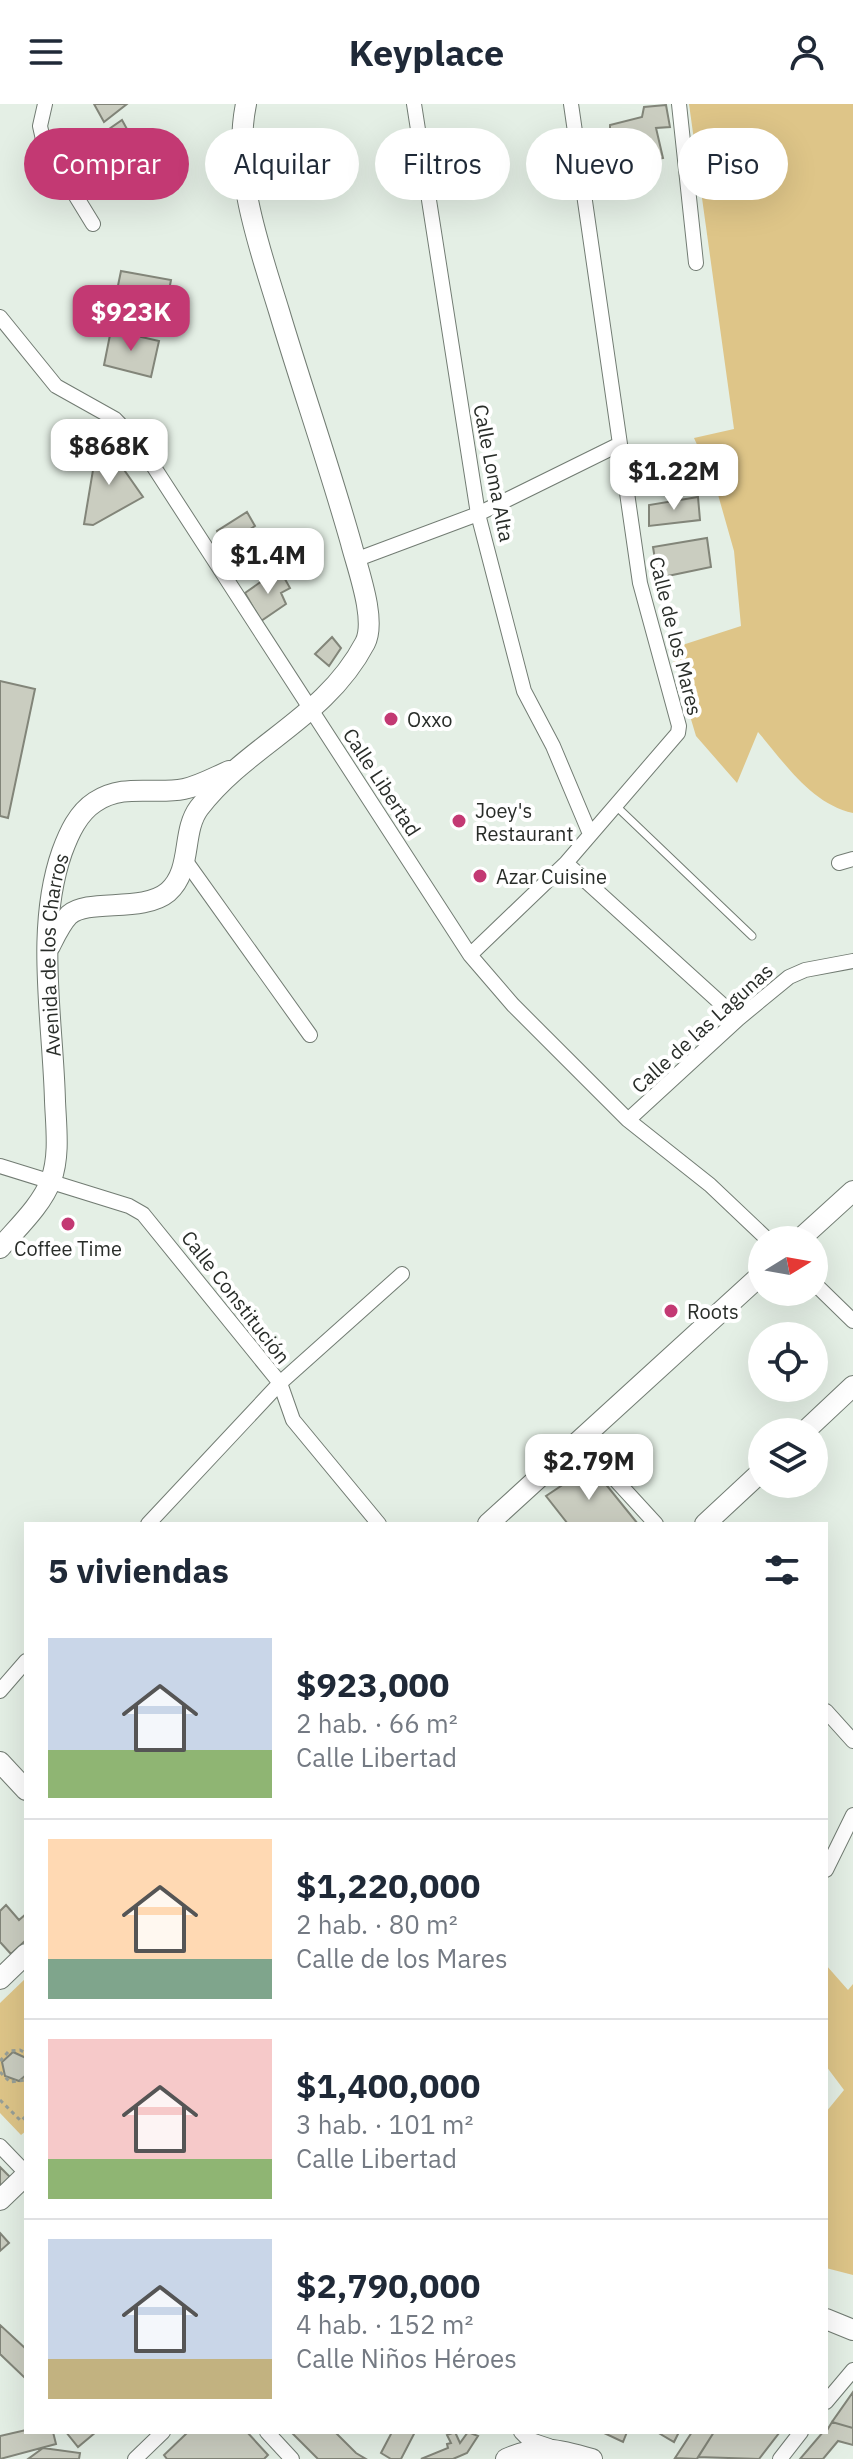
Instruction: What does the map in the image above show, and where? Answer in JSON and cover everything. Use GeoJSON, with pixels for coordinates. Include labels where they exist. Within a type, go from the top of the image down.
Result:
{"type":"FeatureCollection","features":[{"type":"Feature","properties":{"kind":"street"},"geometry":{"type":"LineString","coordinates":[[45,104],[40,126],[44,144],[93,224]]}},
{"type":"Feature","properties":{"kind":"street","name":"Avenida de los Charros"},"geometry":{"type":"LineString","coordinates":[[185,860],[197,810],[237,768],[312,711],[331,692],[366,640],[369,622],[355,560],[268,274],[245,184],[242,121],[246,104]]}},
{"type":"Feature","properties":{"kind":"street","name":"Calle Loma Alta"},"geometry":{"type":"LineString","coordinates":[[414,104],[478,514],[524,691],[553,746],[590,834]]}},
{"type":"Feature","properties":{"kind":"street","name":"Calle de los Mares"},"geometry":{"type":"LineString","coordinates":[[470,955],[566,863],[678,733],[679,726],[640,583],[571,104]]}},
{"type":"Feature","properties":{"kind":"street"},"geometry":{"type":"LineString","coordinates":[[679,104],[696,263]]}},
{"type":"Feature","properties":{"kind":"street","name":"Calle Libertad"},"geometry":{"type":"LineString","coordinates":[[0,317],[56,386],[115,419],[130,432],[470,955],[513,1005],[628,1120],[710,1185],[753,1226]]}},
{"type":"Feature","properties":{"kind":"street"},"geometry":{"type":"LineString","coordinates":[[355,560],[478,514],[620,444]]}},
{"type":"Feature","properties":{"kind":"street","name":"Avenida de los Charros"},"geometry":{"type":"LineString","coordinates":[[0,1248],[32,1210],[51,1181],[56,1135],[47,984],[50,909],[58,863],[69,833],[93,803],[115,792],[187,788],[237,768]]}},
{"type":"Feature","properties":{"kind":"street"},"geometry":{"type":"LineString","coordinates":[[50,946],[70,914],[83,909],[147,902],[167,893],[179,878],[185,860]]}},
{"type":"Feature","properties":{"kind":"street"},"geometry":{"type":"LineString","coordinates":[[185,860],[310,1035]]}},
{"type":"Feature","properties":{"kind":"street"},"geometry":{"type":"LineString","coordinates":[[566,863],[738,1019]]}},
{"type":"Feature","properties":{"kind":"street","name":"Calle de las Lagunas"},"geometry":{"type":"LineString","coordinates":[[628,1120],[738,1019],[789,977],[805,970],[853,961]]}},
{"type":"Feature","properties":{"kind":"street","name":"Calle Constitución"},"geometry":{"type":"LineString","coordinates":[[0,1166],[129,1206],[143,1214],[280,1383],[293,1420],[377,1522]]}},
{"type":"Feature","properties":{"kind":"street"},"geometry":{"type":"LineString","coordinates":[[814,1226],[853,1191]]}},
{"type":"Feature","properties":{"kind":"street"},"geometry":{"type":"LineString","coordinates":[[150,1522],[280,1383],[402,1274]]}},
{"type":"Feature","properties":{"kind":"street"},"geometry":{"type":"LineString","coordinates":[[490,1522],[748,1287]]}},
{"type":"Feature","properties":{"kind":"street"},"geometry":{"type":"LineString","coordinates":[[828,1297],[853,1321]]}},
{"type":"Feature","properties":{"kind":"street"},"geometry":{"type":"LineString","coordinates":[[819,1418],[853,1386]]}},
{"type":"Feature","properties":{"kind":"street"},"geometry":{"type":"LineString","coordinates":[[578,1439],[654,1522]]}},
{"type":"Feature","properties":{"kind":"street"},"geometry":{"type":"LineString","coordinates":[[707,1522],[748,1484]]}},
{"type":"Feature","properties":{"kind":"street"},"geometry":{"type":"LineString","coordinates":[[0,1691],[24,1663]]}},
{"type":"Feature","properties":{"kind":"street"},"geometry":{"type":"LineString","coordinates":[[828,1713],[853,1741]]}},
{"type":"Feature","properties":{"kind":"street"},"geometry":{"type":"LineString","coordinates":[[0,1762],[24,1788]]}},
{"type":"Feature","properties":{"kind":"street"},"geometry":{"type":"LineString","coordinates":[[828,1866],[853,1815]]}},
{"type":"Feature","properties":{"kind":"street"},"geometry":{"type":"LineString","coordinates":[[0,1979],[24,1956]]}},
{"type":"Feature","properties":{"kind":"street"},"geometry":{"type":"LineString","coordinates":[[0,2146],[24,2172]]}},
{"type":"Feature","properties":{"kind":"street"},"geometry":{"type":"LineString","coordinates":[[0,2200],[24,2176]]}},
{"type":"Feature","properties":{"kind":"street"},"geometry":{"type":"LineString","coordinates":[[828,2320],[853,2330]]}},
{"type":"Feature","properties":{"kind":"street"},"geometry":{"type":"LineString","coordinates":[[828,2400],[853,2370]]}},
{"type":"Feature","properties":{"kind":"street"},"geometry":{"type":"LineString","coordinates":[[135,2459],[161,2434]]}},
{"type":"Feature","properties":{"kind":"street"},"geometry":{"type":"LineString","coordinates":[[269,2434],[292,2459]]}},
{"type":"Feature","properties":{"kind":"street"},"geometry":{"type":"LineString","coordinates":[[523,2434],[528,2439],[575,2455]]}},
{"type":"Feature","properties":{"kind":"street"},"geometry":{"type":"LineString","coordinates":[[780,2459],[799,2434]]}},
{"type":"Feature","properties":{"kind":"street"},"geometry":{"type":"LineString","coordinates":[[506,2459],[537,2449],[575,2455]]}},
{"type":"Feature","properties":{"kind":"lane"},"geometry":{"type":"LineString","coordinates":[[616,806],[752,936]]}},
{"type":"Feature","properties":{"kind":"path"},"geometry":{"type":"LineString","coordinates":[[0,2061],[9,2051],[24,2052]]}},
{"type":"Feature","properties":{"kind":"path"},"geometry":{"type":"LineString","coordinates":[[0,2074],[10,2082],[24,2080]]}},
{"type":"Feature","properties":{"kind":"path"},"geometry":{"type":"LineString","coordinates":[[0,2100],[21,2121],[24,2118]]}},
{"type":"Feature","properties":{"kind":"shaded area"},"geometry":{"type":"Polygon","coordinates":[[[689,104],[853,104],[853,813],[824,801],[811,791],[758,732],[737,783],[696,736],[670,649],[741,626],[734,551],[715,484],[694,438],[734,429],[702,200],[788,200],[788,128],[692,128],[689,104]]]}},
{"type":"Feature","properties":{"kind":"shaded area"},"geometry":{"type":"Polygon","coordinates":[[[828,1967],[848,1990],[853,1984],[853,2275],[828,2269],[828,2110],[844,2090],[828,2069],[828,1967]]]}},
{"type":"Feature","properties":{"kind":"shaded area"},"geometry":{"type":"Polygon","coordinates":[[[24,1980],[24,2133],[21,2135],[0,2113],[0,2003],[24,1980]]]}},
{"type":"Feature","properties":{"kind":"building"},"geometry":{"type":"Polygon","coordinates":[[[94,104],[127,104],[104,122],[94,104]]]}},
{"type":"Feature","properties":{"kind":"building"},"geometry":{"type":"Polygon","coordinates":[[[666,105],[670,127],[610,128],[610,125],[642,117],[644,107],[666,105]]]}},
{"type":"Feature","properties":{"kind":"building"},"geometry":{"type":"Polygon","coordinates":[[[122,120],[126,128],[110,128],[122,120]]]}},
{"type":"Feature","properties":{"kind":"building"},"geometry":{"type":"Polygon","coordinates":[[[121,271],[171,280],[164,316],[114,305],[121,271]]]}},
{"type":"Feature","properties":{"kind":"building"},"geometry":{"type":"Polygon","coordinates":[[[111,330],[159,341],[151,377],[104,365],[111,330]]]}},
{"type":"Feature","properties":{"kind":"building"},"geometry":{"type":"Polygon","coordinates":[[[99,434],[143,497],[93,525],[84,524],[99,434]]]}},
{"type":"Feature","properties":{"kind":"building"},"geometry":{"type":"Polygon","coordinates":[[[698,497],[700,520],[649,526],[649,505],[698,497]]]}},
{"type":"Feature","properties":{"kind":"building"},"geometry":{"type":"Polygon","coordinates":[[[247,512],[255,526],[223,546],[217,531],[247,512]]]}},
{"type":"Feature","properties":{"kind":"building"},"geometry":{"type":"Polygon","coordinates":[[[707,538],[711,567],[658,578],[653,547],[707,538]]]}},
{"type":"Feature","properties":{"kind":"building"},"geometry":{"type":"Polygon","coordinates":[[[281,572],[290,588],[281,593],[286,604],[261,621],[245,593],[269,576],[274,578],[281,572]]]}},
{"type":"Feature","properties":{"kind":"building"},"geometry":{"type":"Polygon","coordinates":[[[332,637],[341,648],[329,666],[315,654],[332,637]]]}},
{"type":"Feature","properties":{"kind":"building"},"geometry":{"type":"Polygon","coordinates":[[[0,681],[35,689],[8,818],[0,816],[0,681]]]}},
{"type":"Feature","properties":{"kind":"building"},"geometry":{"type":"Polygon","coordinates":[[[591,1466],[636,1522],[566,1522],[546,1496],[591,1466]]]}},
{"type":"Feature","properties":{"kind":"building"},"geometry":{"type":"Polygon","coordinates":[[[6,1905],[19,1920],[24,1916],[24,1942],[11,1954],[0,1942],[0,1911],[6,1905]]]}},
{"type":"Feature","properties":{"kind":"building"},"geometry":{"type":"Polygon","coordinates":[[[13,2052],[24,2057],[24,2077],[19,2081],[5,2076],[2,2062],[13,2052]]]}},
{"type":"Feature","properties":{"kind":"building"},"geometry":{"type":"Polygon","coordinates":[[[0,2167],[10,2177],[0,2187],[0,2167]]]}},
{"type":"Feature","properties":{"kind":"building"},"geometry":{"type":"Polygon","coordinates":[[[0,2233],[9,2243],[0,2251],[0,2233]]]}},
{"type":"Feature","properties":{"kind":"building"},"geometry":{"type":"Polygon","coordinates":[[[0,2325],[24,2347],[24,2377],[0,2354],[0,2325]]]}},
{"type":"Feature","properties":{"kind":"building"},"geometry":{"type":"Polygon","coordinates":[[[853,2392],[853,2428],[832,2422],[853,2392]]]}},
{"type":"Feature","properties":{"kind":"building"},"geometry":{"type":"Polygon","coordinates":[[[832,2422],[853,2428],[853,2445],[838,2441],[823,2459],[800,2459],[821,2434],[828,2434],[832,2422]]]}},
{"type":"Feature","properties":{"kind":"building"},"geometry":{"type":"Polygon","coordinates":[[[24,2430],[24,2434],[54,2434],[56,2444],[0,2459],[0,2436],[24,2430]]]}},
{"type":"Feature","properties":{"kind":"building"},"geometry":{"type":"Polygon","coordinates":[[[68,2434],[94,2434],[78,2447],[68,2434]]]}},
{"type":"Feature","properties":{"kind":"building"},"geometry":{"type":"Polygon","coordinates":[[[186,2434],[249,2434],[268,2455],[264,2459],[167,2459],[164,2455],[186,2434]]]}},
{"type":"Feature","properties":{"kind":"building"},"geometry":{"type":"Polygon","coordinates":[[[293,2434],[337,2434],[366,2459],[318,2459],[293,2434]]]}},
{"type":"Feature","properties":{"kind":"building"},"geometry":{"type":"Polygon","coordinates":[[[391,2434],[414,2434],[401,2459],[391,2459],[381,2453],[391,2434]]]}},
{"type":"Feature","properties":{"kind":"building"},"geometry":{"type":"Polygon","coordinates":[[[456,2434],[460,2443],[467,2434],[478,2436],[467,2453],[453,2459],[421,2459],[448,2448],[447,2444],[451,2443],[447,2435],[456,2434]]]}},
{"type":"Feature","properties":{"kind":"building"},"geometry":{"type":"Polygon","coordinates":[[[606,2434],[626,2434],[623,2442],[606,2434]]]}},
{"type":"Feature","properties":{"kind":"building"},"geometry":{"type":"Polygon","coordinates":[[[660,2434],[678,2434],[674,2442],[660,2434]]]}},
{"type":"Feature","properties":{"kind":"building"},"geometry":{"type":"Polygon","coordinates":[[[691,2434],[713,2434],[697,2459],[675,2458],[691,2434]]]}},
{"type":"Feature","properties":{"kind":"building"},"geometry":{"type":"Polygon","coordinates":[[[713,2434],[778,2434],[759,2459],[698,2457],[713,2434]]]}},
{"type":"Feature","properties":{"kind":"building"},"geometry":{"type":"Polygon","coordinates":[[[43,2448],[80,2453],[79,2459],[28,2459],[43,2448]]]}},
{"type":"Feature","properties":{"kind":"place","name":"Oxxo"},"geometry":{"type":"Point","coordinates":[391,719]}},
{"type":"Feature","properties":{"kind":"place","name":"Joey's Restaurant"},"geometry":{"type":"Point","coordinates":[459,821]}},
{"type":"Feature","properties":{"kind":"place","name":"Azar Cuisine"},"geometry":{"type":"Point","coordinates":[480,876]}},
{"type":"Feature","properties":{"kind":"place","name":"Coffee Time"},"geometry":{"type":"Point","coordinates":[68,1224]}},
{"type":"Feature","properties":{"kind":"place","name":"Roots"},"geometry":{"type":"Point","coordinates":[671,1311]}}]}
